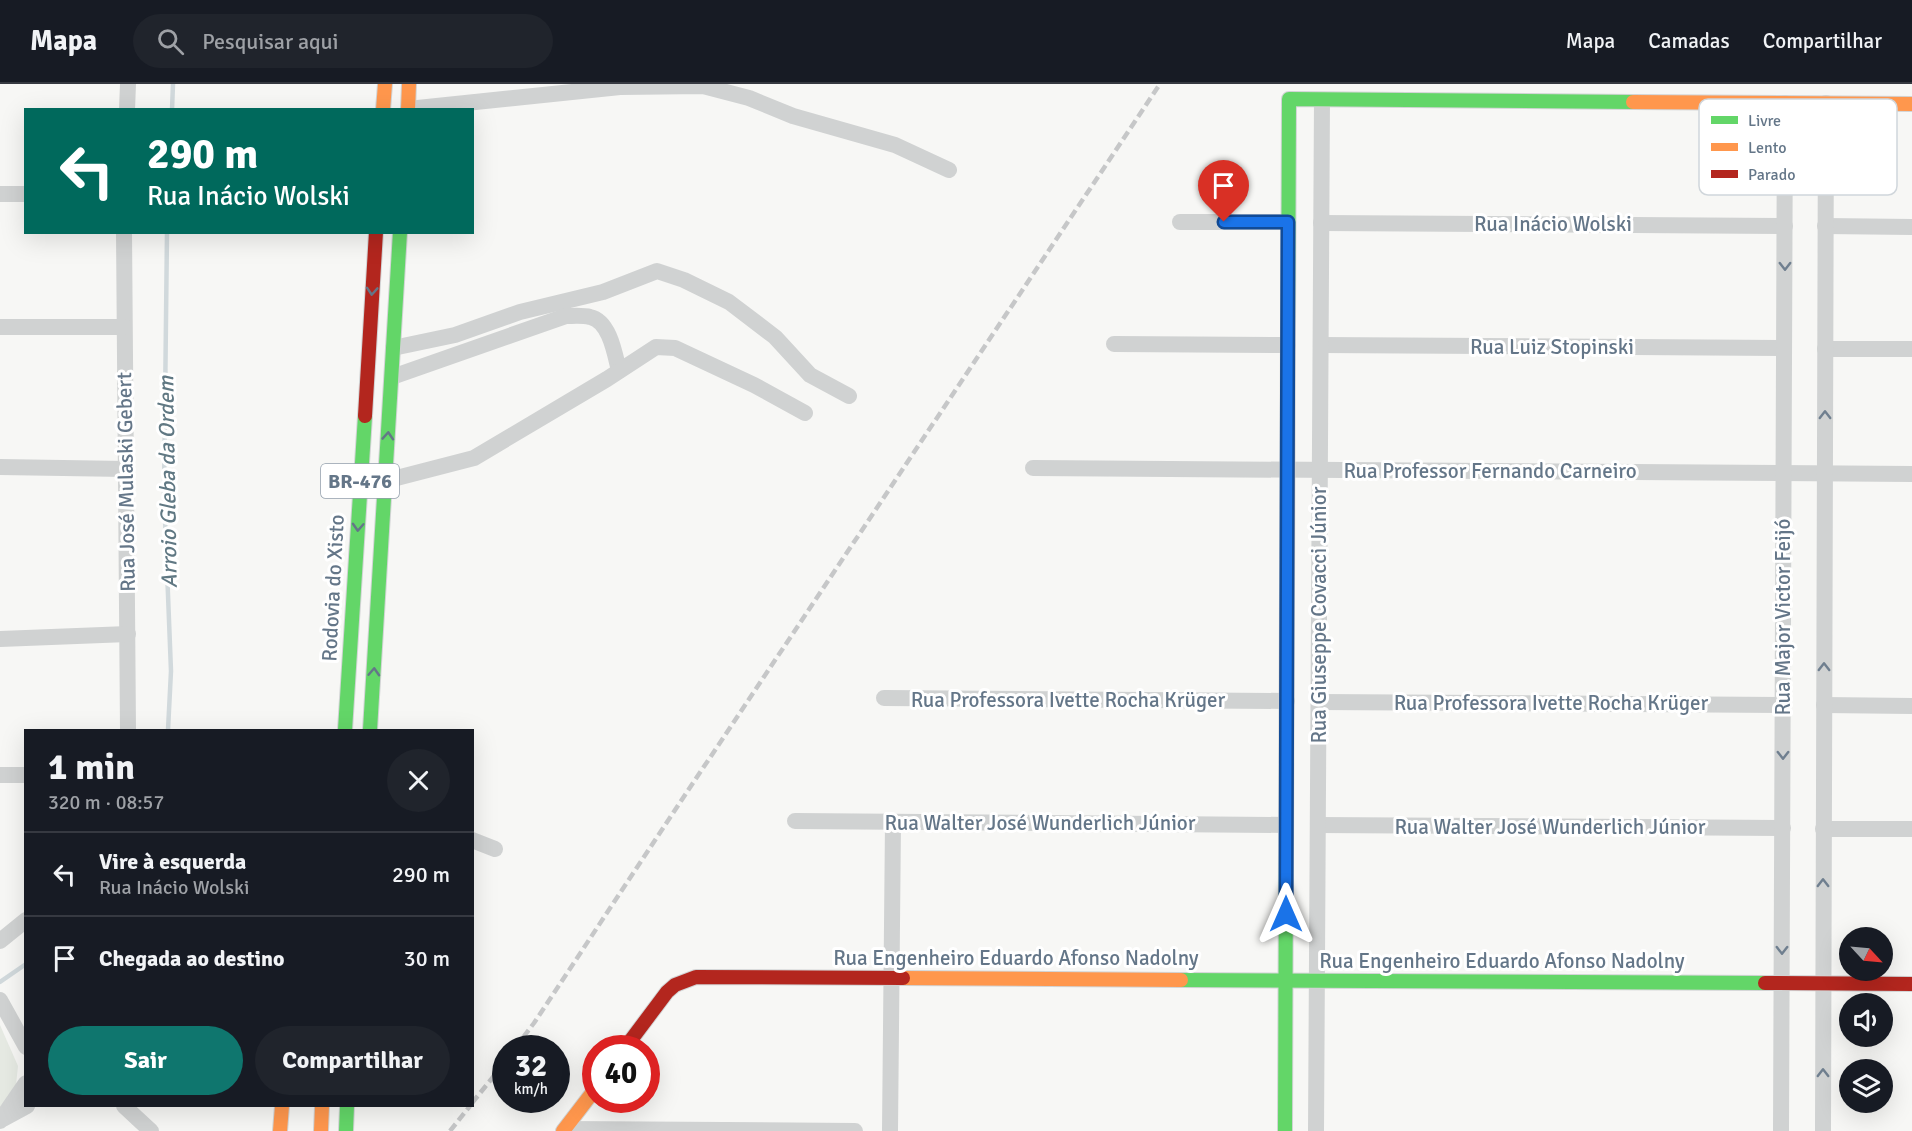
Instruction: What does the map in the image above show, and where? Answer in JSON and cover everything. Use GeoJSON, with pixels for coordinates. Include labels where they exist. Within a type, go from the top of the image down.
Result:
{"type":"FeatureCollection","features":[{"type":"Feature","properties":{"kind":"main road"},"geometry":{"type":"LineString","coordinates":[[383,108],[385,84]]}},
{"type":"Feature","properties":{"kind":"main road"},"geometry":{"type":"LineString","coordinates":[[408,108],[410,84]]}},
{"type":"Feature","properties":{"kind":"main road","name":"Rua Giuseppe Covacci Júnior"},"geometry":{"type":"LineString","coordinates":[[1285,1131],[1289,99],[1322,100]]}},
{"type":"Feature","properties":{"kind":"main road"},"geometry":{"type":"LineString","coordinates":[[1322,100],[1699,102]]}},
{"type":"Feature","properties":{"kind":"main road"},"geometry":{"type":"LineString","coordinates":[[1897,104],[1912,104]]}},
{"type":"Feature","properties":{"kind":"main road","name":"Rodovia do Xisto"},"geometry":{"type":"LineString","coordinates":[[345,729],[376,234]]}},
{"type":"Feature","properties":{"kind":"main road","name":"BR-476"},"geometry":{"type":"LineString","coordinates":[[370,729],[400,234]]}},
{"type":"Feature","properties":{"kind":"main road","name":"Rua Engenheiro Eduardo Afonso Nadolny"},"geometry":{"type":"LineString","coordinates":[[635,1035],[667,992],[675,985],[696,977],[1912,984]]}},
{"type":"Feature","properties":{"kind":"main road"},"geometry":{"type":"LineString","coordinates":[[564,1130],[582,1106]]}},
{"type":"Feature","properties":{"kind":"main road"},"geometry":{"type":"LineString","coordinates":[[280,1131],[282,1107]]}},
{"type":"Feature","properties":{"kind":"main road"},"geometry":{"type":"LineString","coordinates":[[321,1131],[322,1107]]}},
{"type":"Feature","properties":{"kind":"main road"},"geometry":{"type":"LineString","coordinates":[[346,1131],[347,1107]]}},
{"type":"Feature","properties":{"kind":"street"},"geometry":{"type":"LineString","coordinates":[[127,108],[128,84]]}},
{"type":"Feature","properties":{"kind":"street"},"geometry":{"type":"LineString","coordinates":[[417,108],[620,85],[704,86],[749,98],[794,116],[895,145],[949,170]]}},
{"type":"Feature","properties":{"kind":"street","name":"Rua Giuseppe Covacci Júnior"},"geometry":{"type":"LineString","coordinates":[[1316,1131],[1322,100]]}},
{"type":"Feature","properties":{"kind":"street"},"geometry":{"type":"LineString","coordinates":[[0,194],[24,194]]}},
{"type":"Feature","properties":{"kind":"street","name":"Rua Major Victor Feijó"},"geometry":{"type":"LineString","coordinates":[[1781,1131],[1785,195]]}},
{"type":"Feature","properties":{"kind":"street","name":"Rua Major Victor Feijó"},"geometry":{"type":"LineString","coordinates":[[1823,1131],[1825,195]]}},
{"type":"Feature","properties":{"kind":"street"},"geometry":{"type":"LineString","coordinates":[[1180,222],[1288,222]]}},
{"type":"Feature","properties":{"kind":"street","name":"Rua Inácio Wolski"},"geometry":{"type":"LineString","coordinates":[[1321,223],[1785,226]]}},
{"type":"Feature","properties":{"kind":"street"},"geometry":{"type":"LineString","coordinates":[[1825,226],[1912,227]]}},
{"type":"Feature","properties":{"kind":"street","name":"Rua José Mulaski Gebert"},"geometry":{"type":"LineString","coordinates":[[124,234],[128,729]]}},
{"type":"Feature","properties":{"kind":"street"},"geometry":{"type":"LineString","coordinates":[[393,348],[455,335],[519,312],[603,292],[657,271],[684,280],[729,302],[775,337],[810,375],[849,396]]}},
{"type":"Feature","properties":{"kind":"street"},"geometry":{"type":"LineString","coordinates":[[392,377],[566,316],[592,317],[602,324],[612,341],[619,371]]}},
{"type":"Feature","properties":{"kind":"street"},"geometry":{"type":"LineString","coordinates":[[0,327],[124,327]]}},
{"type":"Feature","properties":{"kind":"street"},"geometry":{"type":"LineString","coordinates":[[1114,344],[1288,345]]}},
{"type":"Feature","properties":{"kind":"street","name":"Rua Luiz Stopinski"},"geometry":{"type":"LineString","coordinates":[[1321,345],[1784,348]]}},
{"type":"Feature","properties":{"kind":"street"},"geometry":{"type":"LineString","coordinates":[[385,481],[474,458],[656,347],[675,348],[754,385],[805,413]]}},
{"type":"Feature","properties":{"kind":"street"},"geometry":{"type":"LineString","coordinates":[[1825,349],[1912,349]]}},
{"type":"Feature","properties":{"kind":"street"},"geometry":{"type":"LineString","coordinates":[[0,467],[126,468]]}},
{"type":"Feature","properties":{"kind":"street","name":"Rua Professor Fernando Carneiro"},"geometry":{"type":"LineString","coordinates":[[1033,468],[1912,474]]}},
{"type":"Feature","properties":{"kind":"street"},"geometry":{"type":"LineString","coordinates":[[0,639],[128,634]]}},
{"type":"Feature","properties":{"kind":"street","name":"Rua Professora Ivette Rocha Krüger"},"geometry":{"type":"LineString","coordinates":[[884,698],[1287,701]]}},
{"type":"Feature","properties":{"kind":"street","name":"Rua Professora Ivette Rocha Krüger"},"geometry":{"type":"LineString","coordinates":[[1318,702],[1783,705]]}},
{"type":"Feature","properties":{"kind":"street"},"geometry":{"type":"LineString","coordinates":[[1824,705],[1912,706]]}},
{"type":"Feature","properties":{"kind":"street"},"geometry":{"type":"LineString","coordinates":[[0,775],[24,775]]}},
{"type":"Feature","properties":{"kind":"street","name":"Rua Walter José Wunderlich Júnior"},"geometry":{"type":"LineString","coordinates":[[795,821],[1286,825]]}},
{"type":"Feature","properties":{"kind":"street"},"geometry":{"type":"LineString","coordinates":[[890,1131],[893,822]]}},
{"type":"Feature","properties":{"kind":"street","name":"Rua Walter José Wunderlich Júnior"},"geometry":{"type":"LineString","coordinates":[[1318,825],[1783,828]]}},
{"type":"Feature","properties":{"kind":"street"},"geometry":{"type":"LineString","coordinates":[[1824,829],[1912,829]]}},
{"type":"Feature","properties":{"kind":"street"},"geometry":{"type":"LineString","coordinates":[[474,841],[495,849]]}},
{"type":"Feature","properties":{"kind":"street"},"geometry":{"type":"LineString","coordinates":[[0,941],[24,922]]}},
{"type":"Feature","properties":{"kind":"street"},"geometry":{"type":"LineString","coordinates":[[0,1000],[24,1043]]}},
{"type":"Feature","properties":{"kind":"street"},"geometry":{"type":"LineString","coordinates":[[24,1086],[0,1120],[25,1107]]}},
{"type":"Feature","properties":{"kind":"street"},"geometry":{"type":"LineString","coordinates":[[125,1107],[151,1131]]}},
{"type":"Feature","properties":{"kind":"street"},"geometry":{"type":"LineString","coordinates":[[564,1130],[855,1131]]}},
{"type":"Feature","properties":{"kind":"shaded area"},"geometry":{"type":"Polygon","coordinates":[[[0,1025],[18,1066],[16,1085],[0,1110],[0,1025]]]}},
{"type":"Feature","properties":{"kind":"waterway","name":"Arroio Gleba da Ordem"},"geometry":{"type":"LineString","coordinates":[[172,108],[173,84]]}},
{"type":"Feature","properties":{"kind":"waterway","name":"Arroio Gleba da Ordem"},"geometry":{"type":"LineString","coordinates":[[167,234],[164,493],[171,671],[168,729]]}},
{"type":"Feature","properties":{"kind":"waterway","name":"Arroio Gleba da Ordem"},"geometry":{"type":"LineString","coordinates":[[0,982],[24,965]]}},
{"type":"Feature","properties":{"kind":"railway"},"geometry":{"type":"LineString","coordinates":[[525,1035],[1160,84]]}},
{"type":"Feature","properties":{"kind":"railway"},"geometry":{"type":"LineString","coordinates":[[474,1101],[492,1078]]}},
{"type":"Feature","properties":{"kind":"railway"},"geometry":{"type":"LineString","coordinates":[[450,1131],[469,1107]]}},
{"type":"Feature","properties":{"kind":"traffic: fast"},"geometry":{"type":"LineString","coordinates":[[1288,330],[1289,99],[1633,102]]}},
{"type":"Feature","properties":{"kind":"traffic: fast"},"geometry":{"type":"LineString","coordinates":[[370,729],[400,234]]}},
{"type":"Feature","properties":{"kind":"traffic: fast"},"geometry":{"type":"LineString","coordinates":[[345,729],[365,416]]}},
{"type":"Feature","properties":{"kind":"traffic: fast"},"geometry":{"type":"LineString","coordinates":[[1285,1131],[1286,851]]}},
{"type":"Feature","properties":{"kind":"traffic: fast"},"geometry":{"type":"LineString","coordinates":[[1181,980],[1765,983]]}},
{"type":"Feature","properties":{"kind":"traffic: fast"},"geometry":{"type":"LineString","coordinates":[[346,1131],[347,1107]]}},
{"type":"Feature","properties":{"kind":"traffic: slow"},"geometry":{"type":"LineString","coordinates":[[383,108],[385,84]]}},
{"type":"Feature","properties":{"kind":"traffic: slow"},"geometry":{"type":"LineString","coordinates":[[408,108],[409,84]]}},
{"type":"Feature","properties":{"kind":"traffic: slow"},"geometry":{"type":"LineString","coordinates":[[1633,102],[1699,102]]}},
{"type":"Feature","properties":{"kind":"traffic: slow"},"geometry":{"type":"LineString","coordinates":[[1897,104],[1912,104]]}},
{"type":"Feature","properties":{"kind":"traffic: slow"},"geometry":{"type":"LineString","coordinates":[[1286,851],[1288,330]]}},
{"type":"Feature","properties":{"kind":"traffic: slow"},"geometry":{"type":"LineString","coordinates":[[903,978],[1181,980]]}},
{"type":"Feature","properties":{"kind":"traffic: slow"},"geometry":{"type":"LineString","coordinates":[[563,1131],[582,1106]]}},
{"type":"Feature","properties":{"kind":"traffic: slow"},"geometry":{"type":"LineString","coordinates":[[280,1131],[282,1107]]}},
{"type":"Feature","properties":{"kind":"traffic: slow"},"geometry":{"type":"LineString","coordinates":[[321,1131],[322,1107]]}},
{"type":"Feature","properties":{"kind":"traffic: jam"},"geometry":{"type":"LineString","coordinates":[[365,416],[376,234]]}},
{"type":"Feature","properties":{"kind":"traffic: jam"},"geometry":{"type":"LineString","coordinates":[[635,1035],[667,992],[675,985],[696,977],[903,978]]}},
{"type":"Feature","properties":{"kind":"traffic: jam"},"geometry":{"type":"LineString","coordinates":[[1765,983],[1912,984]]}},
{"type":"Feature","properties":{"kind":"route"},"geometry":{"type":"LineString","coordinates":[[1224,222],[1288,222],[1286,914]]}}]}
